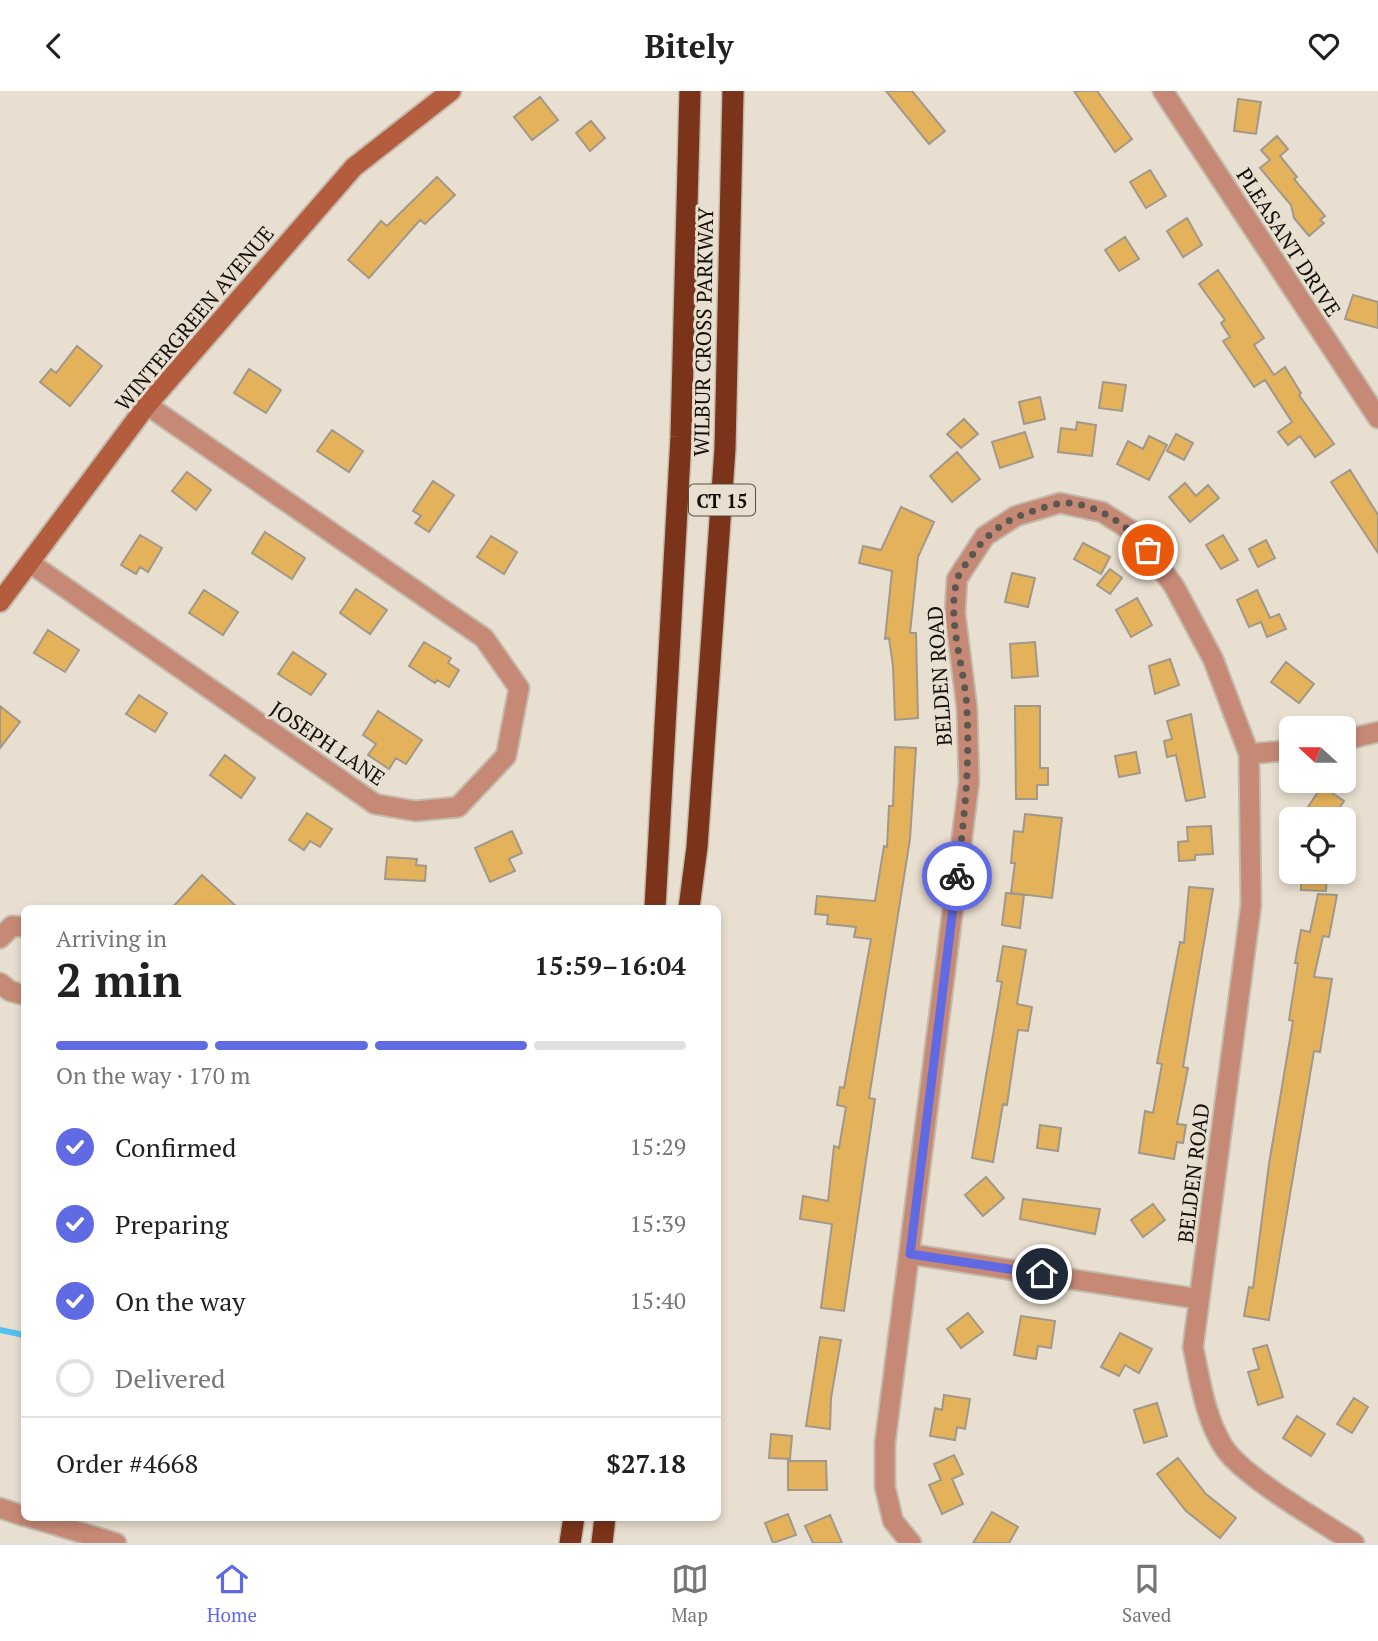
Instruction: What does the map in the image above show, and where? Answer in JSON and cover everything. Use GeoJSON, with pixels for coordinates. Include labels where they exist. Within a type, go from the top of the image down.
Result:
{"type":"FeatureCollection","features":[{"type":"Feature","properties":{"kind":"highway","name":"WILBUR CROSS PARKWAY"},"geometry":{"type":"LineString","coordinates":[[655,905],[681,437],[690,91]]}},
{"type":"Feature","properties":{"kind":"highway","name":"WILBUR CROSS PARKWAY"},"geometry":{"type":"LineString","coordinates":[[689,905],[697,847],[725,449],[733,91]]}},
{"type":"Feature","properties":{"kind":"highway"},"geometry":{"type":"LineString","coordinates":[[570,1543],[573,1521]]}},
{"type":"Feature","properties":{"kind":"highway"},"geometry":{"type":"LineString","coordinates":[[602,1543],[605,1521]]}},
{"type":"Feature","properties":{"kind":"main road","name":"WINTERGREEN AVENUE"},"geometry":{"type":"LineString","coordinates":[[0,602],[147,405],[354,167],[451,91]]}},
{"type":"Feature","properties":{"kind":"street","name":"PLEASANT DRIVE"},"geometry":{"type":"LineString","coordinates":[[1170,94],[1376,410]]}},
{"type":"Feature","properties":{"kind":"street","name":"JOSEPH LANE"},"geometry":{"type":"LineString","coordinates":[[30,563],[376,804],[415,811],[458,807],[506,756],[519,688],[484,638],[147,405]]}},
{"type":"Feature","properties":{"kind":"street","name":"BELDEN ROAD"},"geometry":{"type":"LineString","coordinates":[[911,1543],[893,1521],[885,1487],[885,1454],[968,782],[967,709],[955,613],[957,579],[985,536],[1016,516],[1060,503],[1102,512],[1135,533],[1174,586],[1213,659],[1249,754],[1251,905],[1193,1347],[1204,1400],[1224,1447],[1262,1482],[1354,1543]]}},
{"type":"Feature","properties":{"kind":"street"},"geometry":{"type":"LineString","coordinates":[[1356,737],[1378,732]]}},
{"type":"Feature","properties":{"kind":"street"},"geometry":{"type":"LineString","coordinates":[[1249,754],[1279,751]]}},
{"type":"Feature","properties":{"kind":"street"},"geometry":{"type":"LineString","coordinates":[[0,938],[12,926],[21,927]]}},
{"type":"Feature","properties":{"kind":"street"},"geometry":{"type":"LineString","coordinates":[[0,983],[10,992],[21,994]]}},
{"type":"Feature","properties":{"kind":"street"},"geometry":{"type":"LineString","coordinates":[[910,1254],[1199,1299]]}},
{"type":"Feature","properties":{"kind":"street"},"geometry":{"type":"LineString","coordinates":[[0,1509],[21,1515]]}},
{"type":"Feature","properties":{"kind":"street"},"geometry":{"type":"LineString","coordinates":[[41,1521],[116,1543]]}},
{"type":"Feature","properties":{"kind":"building"},"geometry":{"type":"Polygon","coordinates":[[[886,91],[912,91],[945,131],[929,144],[886,91]]]}},
{"type":"Feature","properties":{"kind":"building"},"geometry":{"type":"Polygon","coordinates":[[[1074,91],[1097,91],[1132,139],[1115,152],[1074,91]]]}},
{"type":"Feature","properties":{"kind":"building"},"geometry":{"type":"Polygon","coordinates":[[[540,97],[558,120],[532,140],[514,117],[540,97]]]}},
{"type":"Feature","properties":{"kind":"building"},"geometry":{"type":"Polygon","coordinates":[[[1238,99],[1261,102],[1256,134],[1234,131],[1238,99]]]}},
{"type":"Feature","properties":{"kind":"building"},"geometry":{"type":"Polygon","coordinates":[[[591,121],[605,138],[590,151],[576,133],[591,121]]]}},
{"type":"Feature","properties":{"kind":"building"},"geometry":{"type":"Polygon","coordinates":[[[1277,136],[1288,149],[1280,156],[1297,177],[1294,179],[1325,216],[1320,220],[1324,223],[1309,236],[1294,218],[1291,205],[1260,168],[1270,160],[1261,150],[1277,136]]]}},
{"type":"Feature","properties":{"kind":"building"},"geometry":{"type":"Polygon","coordinates":[[[1150,170],[1166,196],[1146,208],[1130,182],[1150,170]]]}},
{"type":"Feature","properties":{"kind":"building"},"geometry":{"type":"Polygon","coordinates":[[[437,177],[455,195],[425,224],[420,220],[369,278],[348,260],[381,221],[387,226],[437,177]]]}},
{"type":"Feature","properties":{"kind":"building"},"geometry":{"type":"Polygon","coordinates":[[[1187,218],[1202,245],[1183,257],[1167,231],[1187,218]]]}},
{"type":"Feature","properties":{"kind":"building"},"geometry":{"type":"Polygon","coordinates":[[[1125,237],[1139,259],[1119,271],[1105,250],[1125,237]]]}},
{"type":"Feature","properties":{"kind":"building"},"geometry":{"type":"Polygon","coordinates":[[[1218,270],[1264,338],[1254,345],[1274,375],[1285,367],[1301,393],[1299,395],[1334,444],[1315,457],[1300,436],[1288,445],[1278,432],[1292,422],[1265,380],[1254,387],[1223,341],[1230,337],[1221,323],[1225,320],[1199,284],[1218,270]]]}},
{"type":"Feature","properties":{"kind":"building"},"geometry":{"type":"Polygon","coordinates":[[[1353,295],[1378,302],[1378,328],[1345,319],[1353,295]]]}},
{"type":"Feature","properties":{"kind":"building"},"geometry":{"type":"Polygon","coordinates":[[[77,346],[102,366],[70,406],[40,382],[51,369],[56,373],[77,346]]]}},
{"type":"Feature","properties":{"kind":"building"},"geometry":{"type":"Polygon","coordinates":[[[249,369],[281,390],[266,413],[234,393],[249,369]]]}},
{"type":"Feature","properties":{"kind":"building"},"geometry":{"type":"Polygon","coordinates":[[[1103,382],[1126,385],[1122,411],[1099,408],[1103,382]]]}},
{"type":"Feature","properties":{"kind":"building"},"geometry":{"type":"Polygon","coordinates":[[[1040,397],[1045,419],[1024,424],[1019,402],[1040,397]]]}},
{"type":"Feature","properties":{"kind":"building"},"geometry":{"type":"Polygon","coordinates":[[[964,419],[978,434],[961,448],[947,434],[964,419]]]}},
{"type":"Feature","properties":{"kind":"building"},"geometry":{"type":"Polygon","coordinates":[[[1077,422],[1096,425],[1092,456],[1058,452],[1061,428],[1076,430],[1077,422]]]}},
{"type":"Feature","properties":{"kind":"building"},"geometry":{"type":"Polygon","coordinates":[[[332,430],[363,451],[349,472],[317,451],[332,430]]]}},
{"type":"Feature","properties":{"kind":"building"},"geometry":{"type":"Polygon","coordinates":[[[1025,432],[1033,457],[1000,468],[992,442],[1025,432]]]}},
{"type":"Feature","properties":{"kind":"building"},"geometry":{"type":"Polygon","coordinates":[[[1176,434],[1193,443],[1184,460],[1167,451],[1176,434]]]}},
{"type":"Feature","properties":{"kind":"building"},"geometry":{"type":"Polygon","coordinates":[[[1149,436],[1167,445],[1149,480],[1117,464],[1128,441],[1143,449],[1149,436]]]}},
{"type":"Feature","properties":{"kind":"building"},"geometry":{"type":"Polygon","coordinates":[[[957,452],[980,479],[952,502],[930,476],[957,452]]]}},
{"type":"Feature","properties":{"kind":"building"},"geometry":{"type":"Polygon","coordinates":[[[1350,470],[1378,515],[1378,553],[1331,482],[1350,470]]]}},
{"type":"Feature","properties":{"kind":"building"},"geometry":{"type":"Polygon","coordinates":[[[187,472],[211,490],[196,510],[172,491],[187,472]]]}},
{"type":"Feature","properties":{"kind":"building"},"geometry":{"type":"Polygon","coordinates":[[[433,481],[454,495],[429,532],[415,523],[421,516],[413,511],[433,481]]]}},
{"type":"Feature","properties":{"kind":"building"},"geometry":{"type":"Polygon","coordinates":[[[1185,483],[1196,496],[1208,485],[1219,498],[1190,522],[1169,497],[1185,483]]]}},
{"type":"Feature","properties":{"kind":"building"},"geometry":{"type":"Polygon","coordinates":[[[901,507],[934,522],[918,557],[910,633],[916,633],[918,718],[895,720],[893,666],[889,638],[885,639],[892,571],[859,563],[863,546],[881,550],[901,507]]]}},
{"type":"Feature","properties":{"kind":"building"},"geometry":{"type":"Polygon","coordinates":[[[265,532],[305,558],[292,579],[252,553],[265,532]]]}},
{"type":"Feature","properties":{"kind":"building"},"geometry":{"type":"Polygon","coordinates":[[[140,535],[162,548],[148,572],[140,567],[136,574],[121,565],[140,535]]]}},
{"type":"Feature","properties":{"kind":"building"},"geometry":{"type":"Polygon","coordinates":[[[1223,535],[1238,560],[1221,569],[1206,545],[1223,535]]]}},
{"type":"Feature","properties":{"kind":"building"},"geometry":{"type":"Polygon","coordinates":[[[491,536],[517,552],[504,574],[477,557],[491,536]]]}},
{"type":"Feature","properties":{"kind":"building"},"geometry":{"type":"Polygon","coordinates":[[[1266,540],[1275,558],[1258,567],[1249,549],[1266,540]]]}},
{"type":"Feature","properties":{"kind":"building"},"geometry":{"type":"Polygon","coordinates":[[[1083,543],[1110,557],[1101,574],[1074,559],[1083,543]]]}},
{"type":"Feature","properties":{"kind":"building"},"geometry":{"type":"Polygon","coordinates":[[[1110,569],[1122,578],[1110,594],[1097,585],[1110,569]]]}},
{"type":"Feature","properties":{"kind":"building"},"geometry":{"type":"Polygon","coordinates":[[[1012,573],[1035,578],[1028,607],[1005,602],[1012,573]]]}},
{"type":"Feature","properties":{"kind":"building"},"geometry":{"type":"Polygon","coordinates":[[[356,589],[387,610],[370,634],[340,613],[356,589]]]}},
{"type":"Feature","properties":{"kind":"building"},"geometry":{"type":"Polygon","coordinates":[[[204,590],[238,612],[223,635],[189,613],[204,590]]]}},
{"type":"Feature","properties":{"kind":"building"},"geometry":{"type":"Polygon","coordinates":[[[1257,590],[1270,618],[1279,614],[1286,629],[1267,637],[1261,622],[1249,627],[1237,600],[1257,590]]]}},
{"type":"Feature","properties":{"kind":"building"},"geometry":{"type":"Polygon","coordinates":[[[1137,598],[1152,625],[1131,637],[1116,610],[1137,598]]]}},
{"type":"Feature","properties":{"kind":"building"},"geometry":{"type":"Polygon","coordinates":[[[48,630],[79,650],[65,672],[34,653],[48,630]]]}},
{"type":"Feature","properties":{"kind":"building"},"geometry":{"type":"Polygon","coordinates":[[[424,642],[451,658],[448,663],[459,670],[449,687],[437,680],[435,683],[409,666],[424,642]]]}},
{"type":"Feature","properties":{"kind":"building"},"geometry":{"type":"Polygon","coordinates":[[[1035,642],[1038,676],[1012,678],[1010,644],[1035,642]]]}},
{"type":"Feature","properties":{"kind":"building"},"geometry":{"type":"Polygon","coordinates":[[[293,652],[326,674],[311,695],[278,674],[293,652]]]}},
{"type":"Feature","properties":{"kind":"building"},"geometry":{"type":"Polygon","coordinates":[[[1170,659],[1179,685],[1155,694],[1149,666],[1170,659]]]}},
{"type":"Feature","properties":{"kind":"building"},"geometry":{"type":"Polygon","coordinates":[[[1286,662],[1314,684],[1299,703],[1271,682],[1286,662]]]}},
{"type":"Feature","properties":{"kind":"building"},"geometry":{"type":"Polygon","coordinates":[[[139,695],[167,713],[155,732],[126,714],[139,695]]]}},
{"type":"Feature","properties":{"kind":"building"},"geometry":{"type":"Polygon","coordinates":[[[0,706],[20,722],[0,748],[0,706]]]}},
{"type":"Feature","properties":{"kind":"building"},"geometry":{"type":"Polygon","coordinates":[[[1015,706],[1040,706],[1040,768],[1048,768],[1048,785],[1037,785],[1037,799],[1016,799],[1015,706]]]}},
{"type":"Feature","properties":{"kind":"building"},"geometry":{"type":"Polygon","coordinates":[[[378,711],[422,740],[406,764],[396,758],[389,769],[368,755],[376,744],[363,735],[378,711]]]}},
{"type":"Feature","properties":{"kind":"building"},"geometry":{"type":"Polygon","coordinates":[[[1191,714],[1205,797],[1186,801],[1176,755],[1167,757],[1164,741],[1172,739],[1167,721],[1191,714]]]}},
{"type":"Feature","properties":{"kind":"building"},"geometry":{"type":"Polygon","coordinates":[[[895,747],[916,748],[910,839],[869,1098],[875,1099],[844,1311],[821,1308],[832,1224],[800,1219],[803,1196],[828,1201],[834,1146],[839,1148],[846,1107],[837,1105],[840,1087],[844,1088],[871,939],[854,937],[856,927],[827,924],[828,915],[815,914],[817,896],[875,901],[884,846],[887,847],[889,806],[893,806],[895,747]]]}},
{"type":"Feature","properties":{"kind":"building"},"geometry":{"type":"Polygon","coordinates":[[[1136,752],[1140,773],[1119,777],[1115,756],[1136,752]]]}},
{"type":"Feature","properties":{"kind":"building"},"geometry":{"type":"Polygon","coordinates":[[[225,755],[255,778],[241,798],[210,775],[225,755]]]}},
{"type":"Feature","properties":{"kind":"building"},"geometry":{"type":"Polygon","coordinates":[[[1317,793],[1332,793],[1344,801],[1340,807],[1308,807],[1317,793]]]}},
{"type":"Feature","properties":{"kind":"building"},"geometry":{"type":"Polygon","coordinates":[[[307,813],[332,829],[320,847],[310,841],[304,850],[289,840],[307,813]]]}},
{"type":"Feature","properties":{"kind":"building"},"geometry":{"type":"Polygon","coordinates":[[[1025,814],[1062,818],[1052,898],[1011,893],[1015,863],[1011,863],[1014,831],[1023,832],[1025,814]]]}},
{"type":"Feature","properties":{"kind":"building"},"geometry":{"type":"Polygon","coordinates":[[[1211,826],[1213,854],[1195,855],[1195,860],[1179,861],[1178,842],[1188,841],[1187,827],[1211,826]]]}},
{"type":"Feature","properties":{"kind":"building"},"geometry":{"type":"Polygon","coordinates":[[[512,831],[522,853],[509,859],[515,871],[490,882],[475,848],[512,831]]]}},
{"type":"Feature","properties":{"kind":"building"},"geometry":{"type":"Polygon","coordinates":[[[387,857],[417,859],[416,865],[426,866],[425,881],[385,879],[387,857]]]}},
{"type":"Feature","properties":{"kind":"building"},"geometry":{"type":"Polygon","coordinates":[[[202,875],[235,905],[175,905],[202,875]]]}},
{"type":"Feature","properties":{"kind":"building"},"geometry":{"type":"Polygon","coordinates":[[[1301,884],[1326,884],[1326,891],[1301,890],[1301,884]]]}},
{"type":"Feature","properties":{"kind":"building"},"geometry":{"type":"Polygon","coordinates":[[[1189,887],[1213,889],[1183,1067],[1188,1068],[1177,1124],[1186,1125],[1183,1143],[1177,1142],[1174,1159],[1139,1153],[1145,1111],[1153,1113],[1162,1064],[1157,1063],[1180,942],[1184,943],[1189,887]]]}},
{"type":"Feature","properties":{"kind":"building"},"geometry":{"type":"Polygon","coordinates":[[[1006,893],[1024,895],[1020,928],[1002,925],[1006,893]]]}},
{"type":"Feature","properties":{"kind":"building"},"geometry":{"type":"Polygon","coordinates":[[[1318,894],[1337,895],[1329,937],[1323,936],[1314,977],[1332,979],[1320,1052],[1314,1051],[1269,1320],[1244,1316],[1249,1287],[1253,1288],[1269,1164],[1293,1021],[1289,1020],[1298,963],[1295,963],[1301,930],[1310,932],[1318,894]]]}},
{"type":"Feature","properties":{"kind":"building"},"geometry":{"type":"Polygon","coordinates":[[[1003,946],[1026,950],[1017,1004],[1032,1007],[1028,1031],[1018,1030],[1007,1105],[1003,1104],[993,1162],[972,1158],[1002,982],[997,981],[1003,946]]]}},
{"type":"Feature","properties":{"kind":"building"},"geometry":{"type":"Polygon","coordinates":[[[1040,1125],[1061,1128],[1058,1151],[1037,1148],[1040,1125]]]}},
{"type":"Feature","properties":{"kind":"building"},"geometry":{"type":"Polygon","coordinates":[[[986,1177],[1004,1198],[983,1216],[965,1195],[986,1177]]]}},
{"type":"Feature","properties":{"kind":"building"},"geometry":{"type":"Polygon","coordinates":[[[1023,1199],[1100,1209],[1095,1234],[1020,1219],[1023,1199]]]}},
{"type":"Feature","properties":{"kind":"building"},"geometry":{"type":"Polygon","coordinates":[[[1153,1204],[1165,1220],[1143,1237],[1131,1220],[1153,1204]]]}},
{"type":"Feature","properties":{"kind":"building"},"geometry":{"type":"Polygon","coordinates":[[[968,1313],[983,1332],[961,1348],[947,1329],[968,1313]]]}},
{"type":"Feature","properties":{"kind":"building"},"geometry":{"type":"Polygon","coordinates":[[[1021,1316],[1055,1321],[1051,1348],[1038,1346],[1036,1359],[1014,1355],[1021,1316]]]}},
{"type":"Feature","properties":{"kind":"building"},"geometry":{"type":"Polygon","coordinates":[[[1120,1333],[1152,1349],[1139,1373],[1125,1365],[1119,1376],[1101,1367],[1120,1333]]]}},
{"type":"Feature","properties":{"kind":"building"},"geometry":{"type":"Polygon","coordinates":[[[820,1337],[841,1340],[831,1398],[830,1429],[806,1426],[820,1337]]]}},
{"type":"Feature","properties":{"kind":"building"},"geometry":{"type":"Polygon","coordinates":[[[1267,1345],[1283,1397],[1258,1405],[1248,1372],[1259,1369],[1253,1349],[1267,1345]]]}},
{"type":"Feature","properties":{"kind":"building"},"geometry":{"type":"Polygon","coordinates":[[[944,1395],[970,1399],[965,1429],[957,1427],[955,1440],[930,1436],[935,1408],[942,1410],[944,1395]]]}},
{"type":"Feature","properties":{"kind":"building"},"geometry":{"type":"Polygon","coordinates":[[[1354,1398],[1368,1407],[1352,1433],[1337,1424],[1354,1398]]]}},
{"type":"Feature","properties":{"kind":"building"},"geometry":{"type":"Polygon","coordinates":[[[1157,1403],[1167,1436],[1144,1443],[1134,1410],[1157,1403]]]}},
{"type":"Feature","properties":{"kind":"building"},"geometry":{"type":"Polygon","coordinates":[[[1297,1416],[1325,1434],[1311,1456],[1283,1438],[1297,1416]]]}},
{"type":"Feature","properties":{"kind":"building"},"geometry":{"type":"Polygon","coordinates":[[[771,1434],[792,1436],[790,1459],[769,1458],[771,1434]]]}},
{"type":"Feature","properties":{"kind":"building"},"geometry":{"type":"Polygon","coordinates":[[[954,1455],[963,1474],[952,1479],[963,1504],[942,1514],[929,1485],[941,1480],[934,1464],[954,1455]]]}},
{"type":"Feature","properties":{"kind":"building"},"geometry":{"type":"Polygon","coordinates":[[[1178,1458],[1206,1494],[1236,1518],[1220,1538],[1186,1511],[1157,1474],[1178,1458]]]}},
{"type":"Feature","properties":{"kind":"building"},"geometry":{"type":"Polygon","coordinates":[[[788,1461],[826,1461],[827,1490],[788,1490],[788,1461]]]}},
{"type":"Feature","properties":{"kind":"building"},"geometry":{"type":"Polygon","coordinates":[[[992,1512],[1018,1527],[1009,1543],[973,1543],[992,1512]]]}},
{"type":"Feature","properties":{"kind":"building"},"geometry":{"type":"Polygon","coordinates":[[[788,1514],[796,1535],[773,1543],[765,1523],[788,1514]]]}},
{"type":"Feature","properties":{"kind":"building"},"geometry":{"type":"Polygon","coordinates":[[[830,1515],[842,1543],[813,1543],[805,1526],[830,1515]]]}},
{"type":"Feature","properties":{"kind":"waterway"},"geometry":{"type":"LineString","coordinates":[[0,1330],[21,1334]]}},
{"type":"Feature","properties":{"kind":"way so far"},"geometry":{"type":"LineString","coordinates":[[957,876],[968,782],[967,709],[955,613],[957,579],[985,536],[1016,516],[1060,503],[1102,512],[1135,533],[1148,550]]}},
{"type":"Feature","properties":{"kind":"route"},"geometry":{"type":"LineString","coordinates":[[957,876],[910,1254],[1042,1274]]}}]}
